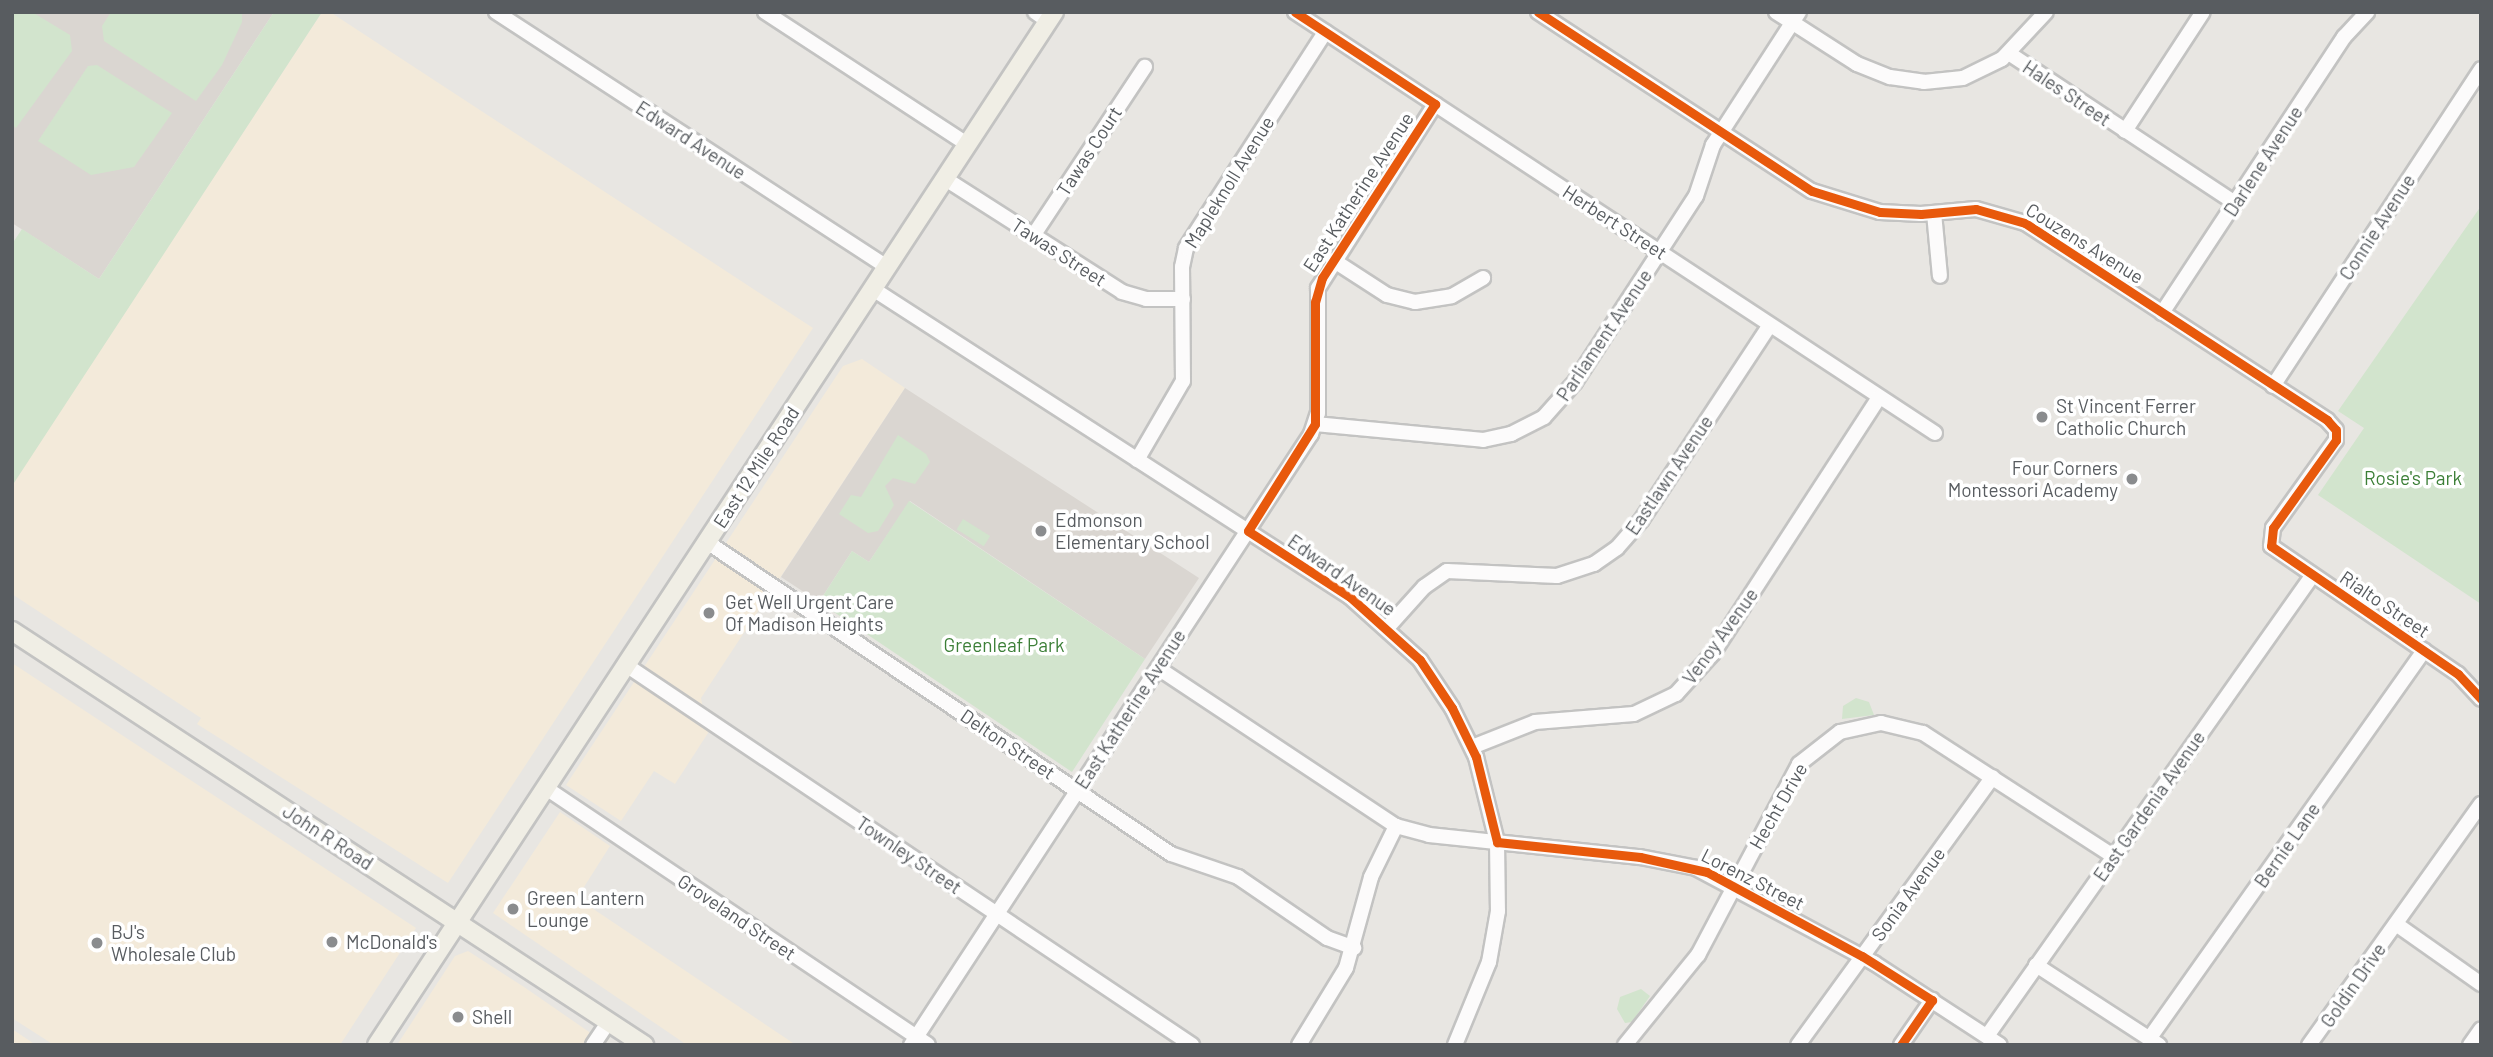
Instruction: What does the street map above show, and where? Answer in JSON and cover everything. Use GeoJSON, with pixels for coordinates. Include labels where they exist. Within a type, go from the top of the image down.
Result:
{"type":"FeatureCollection","features":[{"type":"Feature","properties":{"kind":"main road","name":"East 12 Mile Road"},"geometry":{"type":"LineString","coordinates":[[377,1045],[873,289],[1046,15]]}},
{"type":"Feature","properties":{"kind":"main road","name":"John R Road"},"geometry":{"type":"LineString","coordinates":[[12,631],[644,1045]]}},
{"type":"Feature","properties":{"kind":"street","name":"Edward Avenue"},"geometry":{"type":"LineString","coordinates":[[496,12],[515,17],[887,267]]}},
{"type":"Feature","properties":{"kind":"street"},"geometry":{"type":"LineString","coordinates":[[765,12],[967,144]]}},
{"type":"Feature","properties":{"kind":"street","name":"Herbert Street"},"geometry":{"type":"LineString","coordinates":[[1295,12],[1935,433]]}},
{"type":"Feature","properties":{"kind":"street","name":"Couzens Avenue"},"geometry":{"type":"LineString","coordinates":[[1538,12],[1791,180],[1834,200],[1880,212],[1934,213],[1976,209],[2008,215],[2162,313],[2336,430],[2332,447],[2270,540]]}},
{"type":"Feature","properties":{"kind":"street","name":"Hales Street"},"geometry":{"type":"LineString","coordinates":[[1776,12],[1796,18],[1857,64],[1909,81],[1963,78],[2010,54],[2235,203]]}},
{"type":"Feature","properties":{"kind":"street"},"geometry":{"type":"LineString","coordinates":[[2010,54],[2046,12]]}},
{"type":"Feature","properties":{"kind":"street"},"geometry":{"type":"LineString","coordinates":[[2125,131],[2203,12]]}},
{"type":"Feature","properties":{"kind":"street","name":"Darlene Avenue"},"geometry":{"type":"LineString","coordinates":[[2162,313],[2344,37],[2368,12]]}},
{"type":"Feature","properties":{"kind":"street","name":"Parliament Avenue"},"geometry":{"type":"LineString","coordinates":[[1315,424],[1470,440],[1522,430],[1544,417],[1565,395],[1696,196],[1720,133],[1796,18]]}},
{"type":"Feature","properties":{"kind":"street","name":"Mapleknoll Avenue"},"geometry":{"type":"LineString","coordinates":[[1137,460],[1181,389],[1182,267],[1190,239],[1325,32]]}},
{"type":"Feature","properties":{"kind":"street","name":"Tawas Court"},"geometry":{"type":"LineString","coordinates":[[1033,236],[1145,67]]}},
{"type":"Feature","properties":{"kind":"street","name":"Connie Avenue"},"geometry":{"type":"LineString","coordinates":[[2273,386],[2481,69]]}},
{"type":"Feature","properties":{"kind":"street","name":"East Katherine Avenue"},"geometry":{"type":"LineString","coordinates":[[918,1042],[997,914],[1315,424],[1315,302],[1333,260],[1435,104]]}},
{"type":"Feature","properties":{"kind":"street","name":"Tawas Street"},"geometry":{"type":"LineString","coordinates":[[944,178],[1122,292],[1146,299],[1182,299]]}},
{"type":"Feature","properties":{"kind":"street"},"geometry":{"type":"LineString","coordinates":[[1934,213],[1940,276]]}},
{"type":"Feature","properties":{"kind":"street"},"geometry":{"type":"LineString","coordinates":[[1333,260],[1387,295],[1415,302],[1452,296],[1483,278]]}},
{"type":"Feature","properties":{"kind":"street","name":"Edward Avenue"},"geometry":{"type":"LineString","coordinates":[[873,289],[1248,531],[1388,626],[1428,671],[1472,747],[1497,842],[1498,911],[1489,962],[1455,1045]]}},
{"type":"Feature","properties":{"kind":"street","name":"Eastlawn Avenue"},"geometry":{"type":"LineString","coordinates":[[1388,626],[1424,587],[1447,571],[1557,576],[1594,564],[1617,548],[1642,519],[1770,325]]}},
{"type":"Feature","properties":{"kind":"street","name":"Venoy Avenue"},"geometry":{"type":"LineString","coordinates":[[1472,747],[1535,722],[1634,714],[1676,694],[1713,653],[1880,397]]}},
{"type":"Feature","properties":{"kind":"street","name":"Rialto Street"},"geometry":{"type":"LineString","coordinates":[[2270,540],[2277,553],[2458,674],[2481,699]]}},
{"type":"Feature","properties":{"kind":"street","name":"Delton Street"},"geometry":{"type":"LineString","coordinates":[[707,542],[1178,858],[1238,877],[1327,938],[1354,948]]}},
{"type":"Feature","properties":{"kind":"street","name":"East Gardenia Avenue"},"geometry":{"type":"LineString","coordinates":[[1987,1036],[2312,576]]}},
{"type":"Feature","properties":{"kind":"street","name":"Bernie Lane"},"geometry":{"type":"LineString","coordinates":[[2154,1042],[2424,651]]}},
{"type":"Feature","properties":{"kind":"street","name":"Townley Street"},"geometry":{"type":"LineString","coordinates":[[626,665],[1192,1045]]}},
{"type":"Feature","properties":{"kind":"street","name":"Lorenz Street"},"geometry":{"type":"LineString","coordinates":[[1158,668],[1396,826],[1418,834],[1682,863],[1863,956],[2000,1045]]}},
{"type":"Feature","properties":{"kind":"street","name":"Hecht Drive"},"geometry":{"type":"LineString","coordinates":[[1625,1045],[1655,1003],[1689,969],[1799,764],[1840,732],[1881,723],[1910,728],[1993,777],[2113,856]]}},
{"type":"Feature","properties":{"kind":"street","name":"Sonia Avenue"},"geometry":{"type":"LineString","coordinates":[[1798,1045],[1993,777]]}},
{"type":"Feature","properties":{"kind":"street","name":"Groveland Street"},"geometry":{"type":"LineString","coordinates":[[546,788],[918,1042]]}},
{"type":"Feature","properties":{"kind":"street"},"geometry":{"type":"LineString","coordinates":[[2481,804],[2396,924],[2481,984]]}},
{"type":"Feature","properties":{"kind":"street"},"geometry":{"type":"LineString","coordinates":[[1298,1045],[1340,979],[1354,948],[1371,877],[1396,826]]}},
{"type":"Feature","properties":{"kind":"street","name":"Goldin Drive"},"geometry":{"type":"LineString","coordinates":[[2309,1045],[2396,924]]}},
{"type":"Feature","properties":{"kind":"street"},"geometry":{"type":"LineString","coordinates":[[2036,965],[2154,1042]]}},
{"type":"Feature","properties":{"kind":"street"},"geometry":{"type":"LineString","coordinates":[[1900,1045],[1932,1000]]}},
{"type":"Feature","properties":{"kind":"street"},"geometry":{"type":"LineString","coordinates":[[593,1045],[609,1021]]}},
{"type":"Feature","properties":{"kind":"street"},"geometry":{"type":"LineString","coordinates":[[2470,1045],[2481,1029]]}},
{"type":"Feature","properties":{"kind":"shaded area"},"geometry":{"type":"Polygon","coordinates":[[[12,12],[274,12],[99,279],[12,223],[12,12]]]}},
{"type":"Feature","properties":{"kind":"shaded area"},"geometry":{"type":"Polygon","coordinates":[[[322,12],[330,12],[813,328],[448,883],[197,724],[201,718],[12,594],[12,485],[322,12]]]}},
{"type":"Feature","properties":{"kind":"shaded area"},"geometry":{"type":"Polygon","coordinates":[[[862,359],[905,388],[701,698],[708,733],[675,784],[654,771],[621,821],[566,785],[843,366],[862,359]]]}},
{"type":"Feature","properties":{"kind":"shaded area","name":"Edmonson Elementary School"},"geometry":{"type":"Polygon","coordinates":[[[905,388],[1199,578],[1145,659],[910,501],[869,562],[852,551],[819,602],[781,577],[905,388]]]}},
{"type":"Feature","properties":{"kind":"shaded area"},"geometry":{"type":"Polygon","coordinates":[[[12,663],[416,928],[340,1045],[54,1045],[12,1018],[12,663]]]}},
{"type":"Feature","properties":{"kind":"shaded area"},"geometry":{"type":"Polygon","coordinates":[[[560,812],[610,846],[577,898],[796,1045],[687,1045],[493,913],[560,812]]]}},
{"type":"Feature","properties":{"kind":"shaded area"},"geometry":{"type":"Polygon","coordinates":[[[468,951],[608,1045],[397,1045],[455,956],[468,951]]]}},
{"type":"Feature","properties":{"kind":"shaded area"},"geometry":{"type":"Polygon","coordinates":[[[12,1029],[36,1045],[12,1045],[12,1029]]]}},
{"type":"Feature","properties":{"kind":"green space"},"geometry":{"type":"Polygon","coordinates":[[[12,12],[32,12],[70,35],[72,51],[16,128],[12,125],[12,12]]]}},
{"type":"Feature","properties":{"kind":"green space"},"geometry":{"type":"Polygon","coordinates":[[[111,12],[242,12],[242,22],[222,65],[196,101],[104,41],[102,26],[111,12]]]}},
{"type":"Feature","properties":{"kind":"green space"},"geometry":{"type":"Polygon","coordinates":[[[274,12],[322,12],[12,486],[12,244],[22,229],[99,279],[274,12]]]}},
{"type":"Feature","properties":{"kind":"green space"},"geometry":{"type":"Polygon","coordinates":[[[97,65],[172,113],[134,167],[91,175],[38,141],[88,66],[97,65]]]}},
{"type":"Feature","properties":{"kind":"green space","name":"Rosie's Park"},"geometry":{"type":"Polygon","coordinates":[[[2481,206],[2481,604],[2318,495],[2364,428],[2338,411],[2481,206]]]}},
{"type":"Feature","properties":{"kind":"green space"},"geometry":{"type":"Polygon","coordinates":[[[898,435],[926,454],[930,462],[915,484],[893,478],[885,486],[894,505],[878,531],[868,533],[839,514],[851,495],[861,497],[898,435]]]}},
{"type":"Feature","properties":{"kind":"green space","name":"Greenleaf Park"},"geometry":{"type":"Polygon","coordinates":[[[909,501],[1145,659],[1072,772],[819,602],[852,551],[869,562],[909,501]]]}},
{"type":"Feature","properties":{"kind":"green space"},"geometry":{"type":"Polygon","coordinates":[[[963,519],[990,536],[984,546],[957,529],[963,519]]]}},
{"type":"Feature","properties":{"kind":"green space"},"geometry":{"type":"Polygon","coordinates":[[[1856,698],[1869,702],[1874,715],[1842,719],[1843,706],[1856,698]]]}},
{"type":"Feature","properties":{"kind":"green space"},"geometry":{"type":"Polygon","coordinates":[[[1641,989],[1650,996],[1632,1022],[1625,1023],[1617,1009],[1620,997],[1641,989]]]}},
{"type":"Feature","properties":{"kind":"cycle path"},"geometry":{"type":"LineString","coordinates":[[1295,12],[1435,104],[1322,278],[1315,302],[1315,424],[1248,531],[1350,597],[1420,660],[1452,708],[1476,757],[1497,842],[1640,857],[1707,872],[1862,956],[1932,1000],[1901,1045]]}},
{"type":"Feature","properties":{"kind":"cycle path"},"geometry":{"type":"LineString","coordinates":[[1538,12],[1812,191],[1880,212],[1921,214],[1976,209],[2025,223],[2327,420],[2336,430],[2336,440],[2273,528],[2271,546],[2458,674],[2481,699]]}},
{"type":"Feature","properties":{"kind":"place","name":"St Vincent Ferrer Catholic Church"},"geometry":{"type":"Point","coordinates":[2042,417]}},
{"type":"Feature","properties":{"kind":"place","name":"Four Corners Montessori Academy"},"geometry":{"type":"Point","coordinates":[2132,479]}},
{"type":"Feature","properties":{"kind":"place","name":"Edmonson Elementary School"},"geometry":{"type":"Point","coordinates":[1041,531]}},
{"type":"Feature","properties":{"kind":"place","name":"Get Well Urgent Care Of Madison Heights"},"geometry":{"type":"Point","coordinates":[709,613]}},
{"type":"Feature","properties":{"kind":"place","name":"Green Lantern Lounge"},"geometry":{"type":"Point","coordinates":[513,909]}},
{"type":"Feature","properties":{"kind":"place","name":"McDonald's"},"geometry":{"type":"Point","coordinates":[332,942]}},
{"type":"Feature","properties":{"kind":"place","name":"BJ's Wholesale Club"},"geometry":{"type":"Point","coordinates":[97,943]}},
{"type":"Feature","properties":{"kind":"place","name":"Shell"},"geometry":{"type":"Point","coordinates":[458,1017]}}]}
